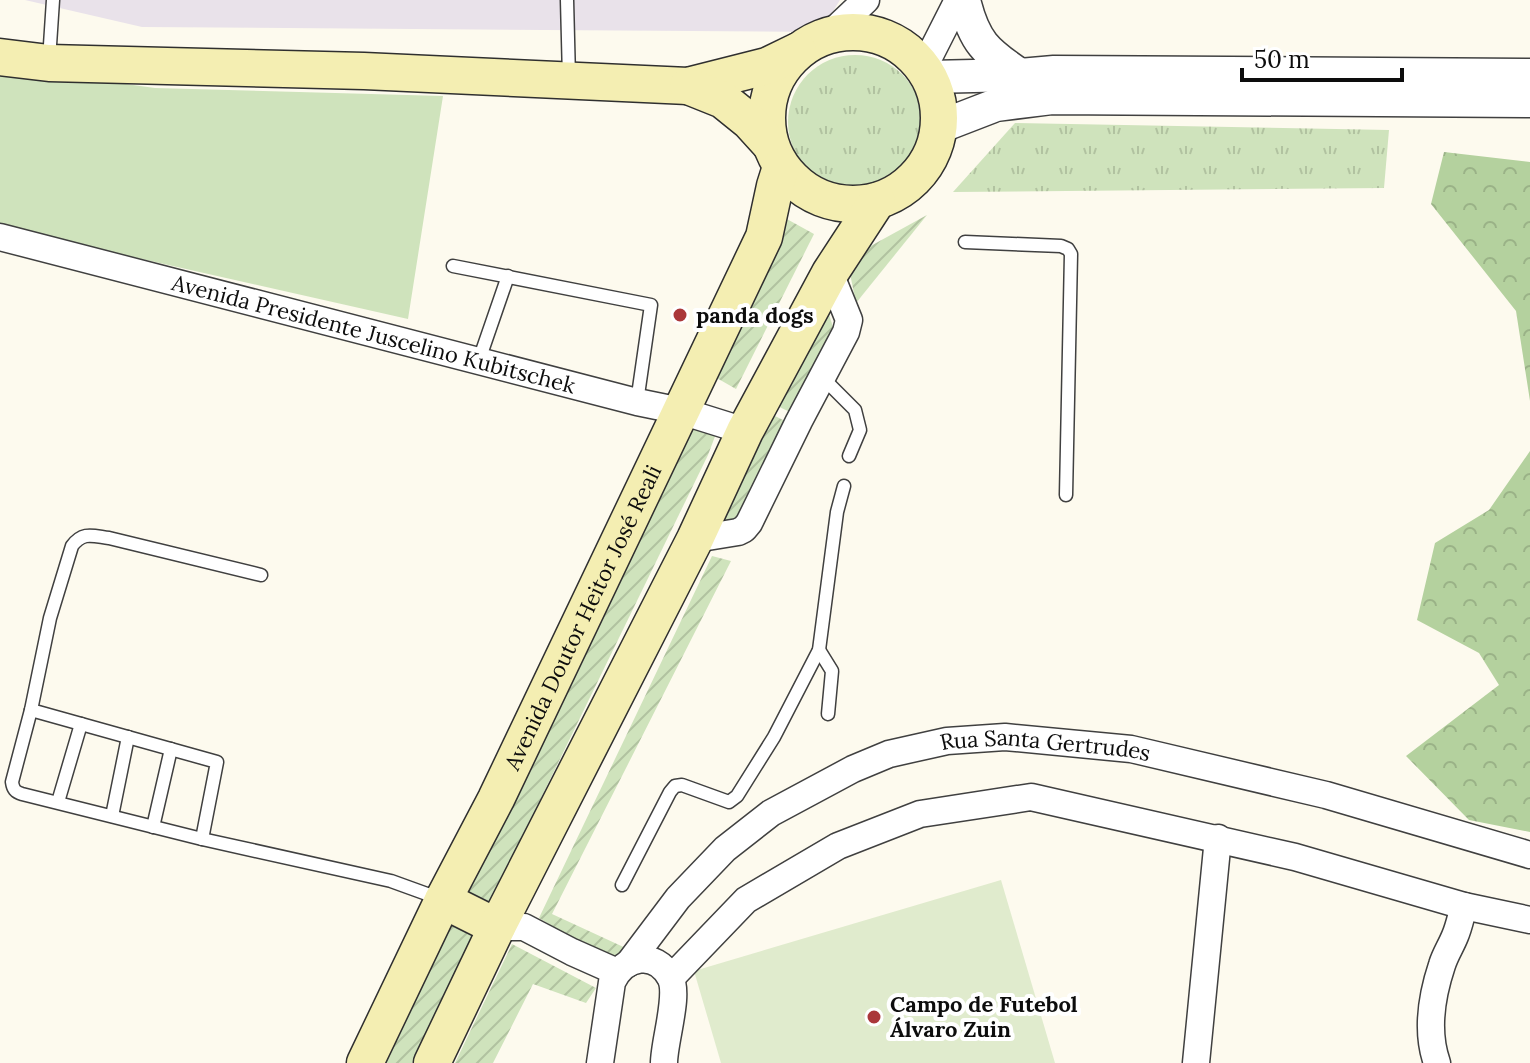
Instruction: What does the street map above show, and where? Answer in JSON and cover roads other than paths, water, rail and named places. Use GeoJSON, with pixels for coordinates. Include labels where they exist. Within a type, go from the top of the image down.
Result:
{"type":"FeatureCollection","features":[{"type":"Feature","properties":{"kind":"main road"},"geometry":{"type":"LineString","coordinates":[[0,57],[49,63],[364,71],[688,86],[767,66],[814,43],[853,32],[879,36],[901,46],[927,72],[938,101],[939,127],[932,151],[919,173],[900,190],[877,201],[851,204],[824,199],[800,186],[749,121],[723,100],[688,86]]}},
{"type":"Feature","properties":{"kind":"main road"},"geometry":{"type":"LineString","coordinates":[[775,155],[766,118],[771,93],[781,70],[814,43]]}},
{"type":"Feature","properties":{"kind":"main road","name":"Avenida Doutor Heitor José Reali"},"geometry":{"type":"LineString","coordinates":[[365,1063],[443,900],[496,799],[764,237],[775,186],[775,155]]}},
{"type":"Feature","properties":{"kind":"main road"},"geometry":{"type":"LineString","coordinates":[[432,1063],[497,927],[695,539],[745,431],[830,273],[877,201]]}},
{"type":"Feature","properties":{"kind":"main road"},"geometry":{"type":"LineString","coordinates":[[496,799],[550,824]]}},
{"type":"Feature","properties":{"kind":"main road"},"geometry":{"type":"LineString","coordinates":[[443,900],[497,927]]}},
{"type":"Feature","properties":{"kind":"street"},"geometry":{"type":"LineString","coordinates":[[814,43],[855,13],[866,0]]}},
{"type":"Feature","properties":{"kind":"street"},"geometry":{"type":"LineString","coordinates":[[958,0],[927,72],[1020,75],[1054,72],[1530,75]]}},
{"type":"Feature","properties":{"kind":"street"},"geometry":{"type":"LineString","coordinates":[[964,0],[982,45],[1020,75]]}},
{"type":"Feature","properties":{"kind":"street"},"geometry":{"type":"LineString","coordinates":[[939,127],[996,105],[1052,98],[1530,101]]}},
{"type":"Feature","properties":{"kind":"street","name":"Avenida Presidente Juscelino Kubitschek"},"geometry":{"type":"LineString","coordinates":[[0,237],[681,411],[745,431]]}},
{"type":"Feature","properties":{"kind":"street"},"geometry":{"type":"LineString","coordinates":[[695,539],[738,532],[749,523],[846,332],[849,320],[830,273]]}},
{"type":"Feature","properties":{"kind":"street","name":"Rua Santa Gertrudes"},"geometry":{"type":"LineString","coordinates":[[623,968],[678,898],[725,849],[771,813],[853,769],[889,754],[947,741],[1005,737],[1131,749],[1326,795],[1530,855]]}},
{"type":"Feature","properties":{"kind":"street"},"geometry":{"type":"LineString","coordinates":[[671,978],[746,900],[838,846],[920,814],[1031,797],[1218,838],[1464,906],[1530,920]]}},
{"type":"Feature","properties":{"kind":"street"},"geometry":{"type":"LineString","coordinates":[[1196,1063],[1218,838]]}},
{"type":"Feature","properties":{"kind":"street"},"geometry":{"type":"LineString","coordinates":[[1437,1063],[1431,1022],[1434,991],[1464,906]]}},
{"type":"Feature","properties":{"kind":"street"},"geometry":{"type":"LineString","coordinates":[[497,927],[524,927],[572,952],[623,968]]}},
{"type":"Feature","properties":{"kind":"street"},"geometry":{"type":"LineString","coordinates":[[600,1063],[612,982],[623,968],[642,958],[658,963],[671,978],[673,992],[664,1063]]}},
{"type":"Feature","properties":{"kind":"lane"},"geometry":{"type":"LineString","coordinates":[[49,63],[53,0]]}},
{"type":"Feature","properties":{"kind":"lane"},"geometry":{"type":"LineString","coordinates":[[567,0],[569,81]]}},
{"type":"Feature","properties":{"kind":"lane"},"geometry":{"type":"LineString","coordinates":[[965,242],[1061,246],[1071,254],[1066,495]]}},
{"type":"Feature","properties":{"kind":"lane"},"geometry":{"type":"LineString","coordinates":[[453,266],[651,305],[637,402]]}},
{"type":"Feature","properties":{"kind":"lane"},"geometry":{"type":"LineString","coordinates":[[479,360],[508,276]]}},
{"type":"Feature","properties":{"kind":"lane"},"geometry":{"type":"LineString","coordinates":[[822,377],[855,410],[860,430],[849,456]]}},
{"type":"Feature","properties":{"kind":"lane"},"geometry":{"type":"LineString","coordinates":[[622,885],[675,786],[682,785],[729,802],[737,796],[774,737],[819,650],[837,512],[844,486]]}},
{"type":"Feature","properties":{"kind":"lane"},"geometry":{"type":"LineString","coordinates":[[261,575],[109,538],[78,538],[72,546],[50,618],[13,788],[22,794],[153,827],[391,881],[443,900]]}},
{"type":"Feature","properties":{"kind":"lane"},"geometry":{"type":"LineString","coordinates":[[819,650],[832,671],[828,714]]}},
{"type":"Feature","properties":{"kind":"lane"},"geometry":{"type":"LineString","coordinates":[[31,710],[217,762],[202,839]]}},
{"type":"Feature","properties":{"kind":"lane"},"geometry":{"type":"LineString","coordinates":[[58,802],[81,724]]}},
{"type":"Feature","properties":{"kind":"lane"},"geometry":{"type":"LineString","coordinates":[[112,816],[128,737]]}},
{"type":"Feature","properties":{"kind":"lane"},"geometry":{"type":"LineString","coordinates":[[153,827],[171,749]]}},
{"type":"Feature","properties":{"kind":"place","name":"panda dogs"},"geometry":{"type":"Point","coordinates":[680,315]}},
{"type":"Feature","properties":{"kind":"place","name":"Campo de Futebol Álvaro Zuin"},"geometry":{"type":"Point","coordinates":[874,1017]}}]}
